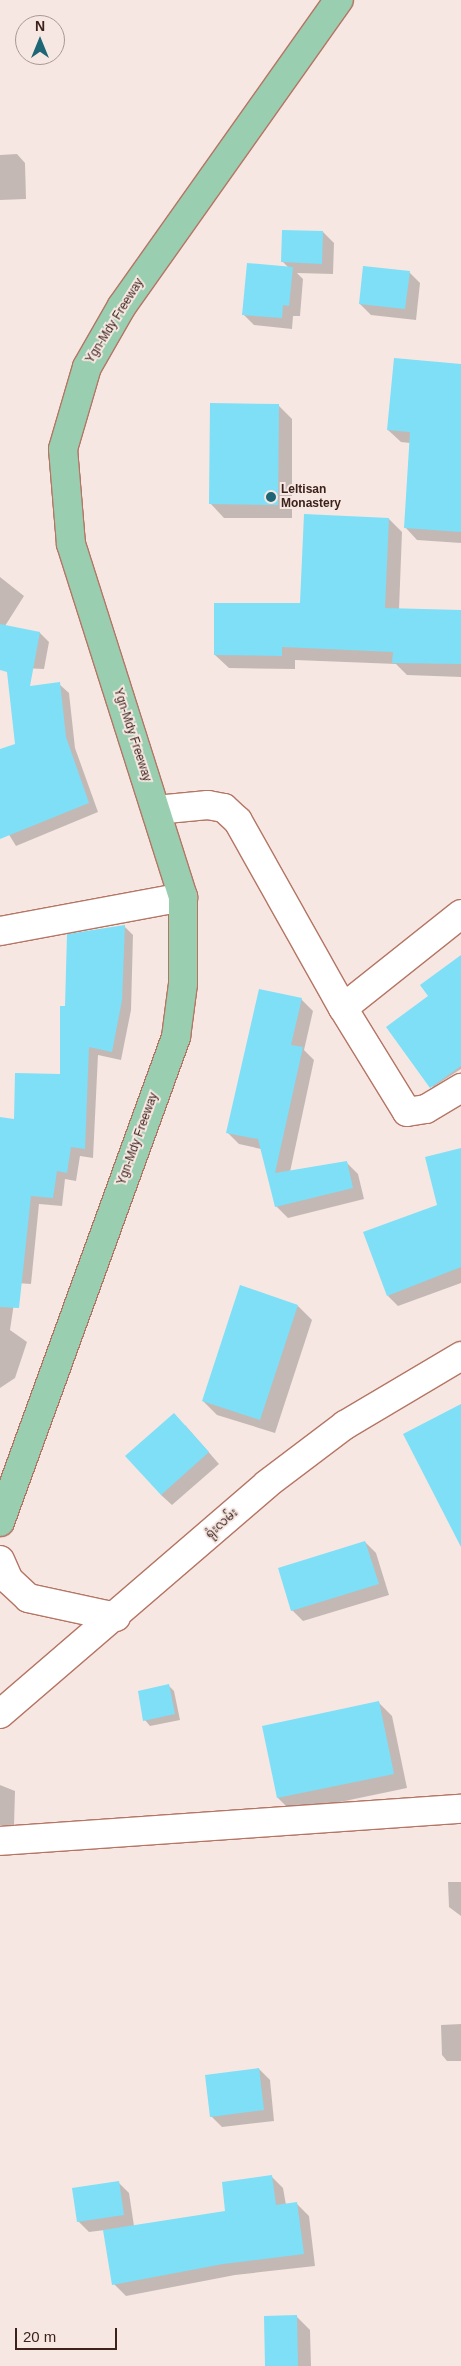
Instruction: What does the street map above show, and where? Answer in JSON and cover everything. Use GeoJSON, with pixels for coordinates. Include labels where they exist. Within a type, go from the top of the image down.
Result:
{"type":"FeatureCollection","features":[{"type":"Feature","properties":{"kind":"main road","name":"Ygn-Mdy Freeway"},"geometry":{"type":"LineString","coordinates":[[0,1522],[176,1037],[184,984],[183,897],[71,544],[63,449],[87,367],[122,306],[339,0]]}},
{"type":"Feature","properties":{"kind":"street"},"geometry":{"type":"LineString","coordinates":[[156,810],[208,805],[224,808],[238,820],[343,1008],[407,1112],[426,1109],[461,1088]]}},
{"type":"Feature","properties":{"kind":"street"},"geometry":{"type":"LineString","coordinates":[[0,931],[183,897]]}},
{"type":"Feature","properties":{"kind":"street"},"geometry":{"type":"LineString","coordinates":[[343,1008],[461,914]]}},
{"type":"Feature","properties":{"kind":"street","name":"ရုံးလမ်း"},"geometry":{"type":"LineString","coordinates":[[0,1714],[116,1617],[267,1484],[345,1425],[461,1356]]}},
{"type":"Feature","properties":{"kind":"street"},"geometry":{"type":"LineString","coordinates":[[0,1560],[9,1580],[28,1598],[116,1617]]}},
{"type":"Feature","properties":{"kind":"street"},"geometry":{"type":"LineString","coordinates":[[0,1841],[461,1810]]}},
{"type":"Feature","properties":{"kind":"building"},"geometry":{"type":"Polygon","coordinates":[[[282,230],[323,231],[322,264],[281,262],[282,230]]]}},
{"type":"Feature","properties":{"kind":"building"},"geometry":{"type":"Polygon","coordinates":[[[247,263],[293,267],[289,306],[283,305],[282,318],[242,315],[247,263]]]}},
{"type":"Feature","properties":{"kind":"building"},"geometry":{"type":"Polygon","coordinates":[[[363,266],[410,271],[405,309],[359,304],[363,266]]]}},
{"type":"Feature","properties":{"kind":"building"},"geometry":{"type":"Polygon","coordinates":[[[394,358],[461,364],[461,532],[404,528],[410,432],[387,430],[394,358]]]}},
{"type":"Feature","properties":{"kind":"building"},"geometry":{"type":"Polygon","coordinates":[[[210,403],[279,404],[278,505],[209,504],[210,403]]]}},
{"type":"Feature","properties":{"kind":"building"},"geometry":{"type":"Polygon","coordinates":[[[304,514],[389,518],[385,608],[461,610],[461,664],[392,663],[393,652],[282,647],[282,656],[214,655],[214,603],[300,603],[304,514]]]}},
{"type":"Feature","properties":{"kind":"building"},"geometry":{"type":"Polygon","coordinates":[[[0,624],[40,632],[30,686],[60,682],[66,737],[89,803],[0,839],[0,749],[15,744],[7,672],[0,670],[0,624]]]}},
{"type":"Feature","properties":{"kind":"building"},"geometry":{"type":"Polygon","coordinates":[[[125,925],[122,1000],[112,1052],[89,1047],[85,1149],[71,1147],[67,1173],[57,1171],[53,1198],[31,1196],[19,1308],[0,1307],[0,1117],[14,1119],[15,1073],[60,1074],[60,1006],[65,1006],[67,934],[125,925]]]}},
{"type":"Feature","properties":{"kind":"building"},"geometry":{"type":"Polygon","coordinates":[[[461,955],[461,1066],[430,1088],[386,1027],[428,996],[420,985],[461,955]]]}},
{"type":"Feature","properties":{"kind":"building"},"geometry":{"type":"Polygon","coordinates":[[[259,989],[302,998],[291,1045],[303,1047],[275,1173],[347,1161],[353,1188],[275,1207],[258,1139],[226,1133],[259,989]]]}},
{"type":"Feature","properties":{"kind":"building"},"geometry":{"type":"Polygon","coordinates":[[[461,1148],[461,1267],[387,1296],[363,1232],[437,1205],[425,1157],[461,1148]]]}},
{"type":"Feature","properties":{"kind":"building"},"geometry":{"type":"Polygon","coordinates":[[[240,1285],[298,1305],[260,1420],[202,1401],[240,1285]]]}},
{"type":"Feature","properties":{"kind":"building"},"geometry":{"type":"Polygon","coordinates":[[[461,1404],[461,1547],[403,1434],[461,1404]]]}},
{"type":"Feature","properties":{"kind":"building"},"geometry":{"type":"Polygon","coordinates":[[[174,1413],[209,1452],[161,1495],[125,1456],[174,1413]]]}},
{"type":"Feature","properties":{"kind":"building"},"geometry":{"type":"Polygon","coordinates":[[[365,1541],[379,1584],[291,1611],[278,1568],[365,1541]]]}},
{"type":"Feature","properties":{"kind":"building"},"geometry":{"type":"Polygon","coordinates":[[[169,1684],[175,1714],[143,1721],[138,1691],[169,1684]]]}},
{"type":"Feature","properties":{"kind":"building"},"geometry":{"type":"Polygon","coordinates":[[[379,1701],[394,1774],[277,1798],[262,1726],[379,1701]]]}},
{"type":"Feature","properties":{"kind":"building"},"geometry":{"type":"Polygon","coordinates":[[[259,2068],[264,2110],[210,2117],[205,2075],[259,2068]]]}},
{"type":"Feature","properties":{"kind":"building"},"geometry":{"type":"Polygon","coordinates":[[[272,2175],[276,2205],[297,2202],[304,2254],[223,2264],[112,2285],[103,2230],[225,2211],[222,2182],[272,2175]]]}},
{"type":"Feature","properties":{"kind":"building"},"geometry":{"type":"Polygon","coordinates":[[[119,2181],[124,2215],[77,2222],[72,2188],[119,2181]]]}},
{"type":"Feature","properties":{"kind":"building"},"geometry":{"type":"Polygon","coordinates":[[[297,2315],[298,2366],[265,2366],[264,2316],[297,2315]]]}},
{"type":"Feature","properties":{"kind":"place","name":"Leltisan Monastery"},"geometry":{"type":"Point","coordinates":[271,497]}}]}
